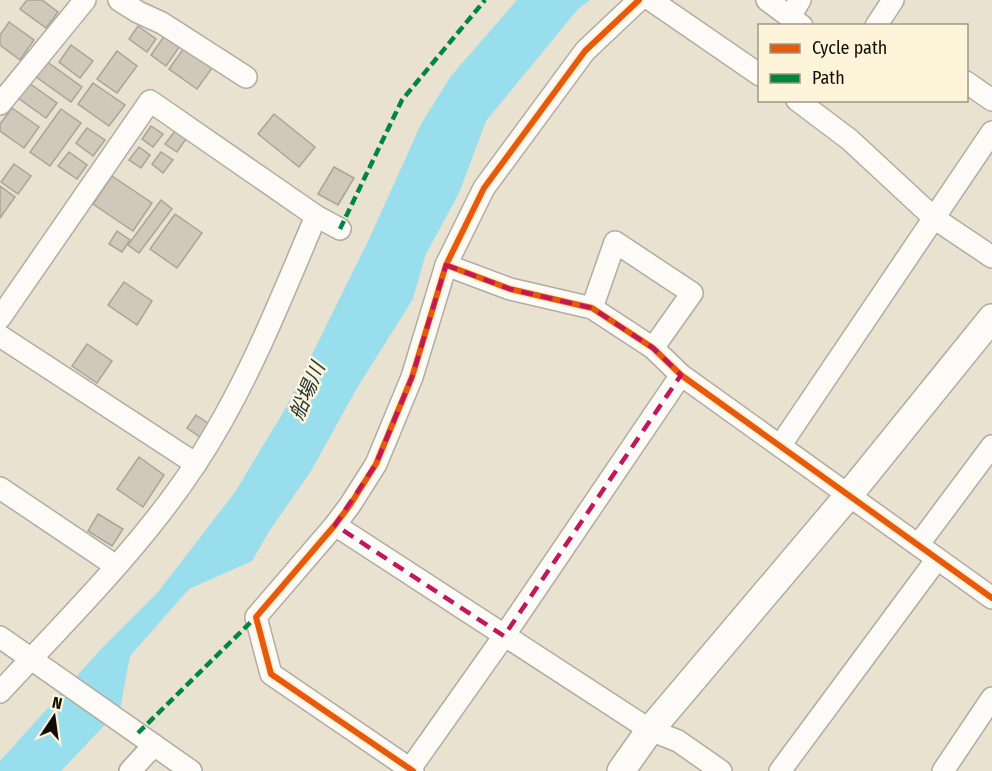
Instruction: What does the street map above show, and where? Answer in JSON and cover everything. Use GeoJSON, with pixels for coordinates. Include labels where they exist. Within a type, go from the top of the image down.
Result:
{"type":"FeatureCollection","features":[{"type":"Feature","properties":{"kind":"street"},"geometry":{"type":"LineString","coordinates":[[0,104],[85,0]]}},
{"type":"Feature","properties":{"kind":"street"},"geometry":{"type":"LineString","coordinates":[[119,0],[162,23],[246,76]]}},
{"type":"Feature","properties":{"kind":"street"},"geometry":{"type":"LineString","coordinates":[[639,0],[585,51],[484,188],[446,265],[412,377],[376,464],[335,525],[256,617],[271,674],[412,770],[681,375]]}},
{"type":"Feature","properties":{"kind":"street"},"geometry":{"type":"LineString","coordinates":[[651,0],[758,74]]}},
{"type":"Feature","properties":{"kind":"street"},"geometry":{"type":"LineString","coordinates":[[767,0],[798,14]]}},
{"type":"Feature","properties":{"kind":"street"},"geometry":{"type":"LineString","coordinates":[[879,24],[893,0]]}},
{"type":"Feature","properties":{"kind":"street"},"geometry":{"type":"LineString","coordinates":[[968,83],[992,99]]}},
{"type":"Feature","properties":{"kind":"street"},"geometry":{"type":"LineString","coordinates":[[0,318],[150,101],[316,216],[340,229]]}},
{"type":"Feature","properties":{"kind":"street"},"geometry":{"type":"LineString","coordinates":[[802,102],[822,108],[850,140],[934,218],[992,257]]}},
{"type":"Feature","properties":{"kind":"street"},"geometry":{"type":"LineString","coordinates":[[780,446],[992,132]]}},
{"type":"Feature","properties":{"kind":"street"},"geometry":{"type":"LineString","coordinates":[[0,692],[154,525],[196,464],[225,415],[256,354],[316,216]]}},
{"type":"Feature","properties":{"kind":"street"},"geometry":{"type":"LineString","coordinates":[[592,308],[615,242],[692,293],[653,348]]}},
{"type":"Feature","properties":{"kind":"street"},"geometry":{"type":"LineString","coordinates":[[446,265],[510,289],[592,308],[653,348],[681,375],[992,598]]}},
{"type":"Feature","properties":{"kind":"street"},"geometry":{"type":"LineString","coordinates":[[621,771],[650,730],[848,496],[992,318]]}},
{"type":"Feature","properties":{"kind":"street"},"geometry":{"type":"LineString","coordinates":[[0,336],[196,464]]}},
{"type":"Feature","properties":{"kind":"street"},"geometry":{"type":"LineString","coordinates":[[918,545],[992,446]]}},
{"type":"Feature","properties":{"kind":"street"},"geometry":{"type":"LineString","coordinates":[[0,488],[116,566]]}},
{"type":"Feature","properties":{"kind":"street"},"geometry":{"type":"LineString","coordinates":[[335,525],[650,730],[678,741],[721,771]]}},
{"type":"Feature","properties":{"kind":"street"},"geometry":{"type":"LineString","coordinates":[[780,771],[937,559]]}},
{"type":"Feature","properties":{"kind":"street"},"geometry":{"type":"LineString","coordinates":[[0,637],[191,771]]}},
{"type":"Feature","properties":{"kind":"street"},"geometry":{"type":"LineString","coordinates":[[943,771],[992,698]]}},
{"type":"Feature","properties":{"kind":"street"},"geometry":{"type":"LineString","coordinates":[[130,771],[146,739]]}},
{"type":"Feature","properties":{"kind":"highlighted area"},"geometry":{"type":"Polygon","coordinates":[[[446,265],[510,289],[592,308],[653,348],[681,375],[504,636],[335,525],[376,464],[412,377],[446,265]]]}},
{"type":"Feature","properties":{"kind":"water","name":"船場川"},"geometry":{"type":"Polygon","coordinates":[[[517,0],[590,0],[578,9],[486,121],[459,193],[425,256],[413,299],[357,388],[311,471],[270,530],[252,561],[189,589],[130,656],[120,709],[61,771],[0,771],[0,761],[102,648],[158,592],[235,492],[284,411],[370,237],[421,124],[451,76],[517,0]]]}},
{"type":"Feature","properties":{"kind":"building"},"geometry":{"type":"Polygon","coordinates":[[[27,0],[42,0],[58,12],[46,28],[20,9],[27,0]]]}},
{"type":"Feature","properties":{"kind":"building"},"geometry":{"type":"Polygon","coordinates":[[[9,22],[34,40],[20,60],[0,45],[0,35],[9,22]]]}},
{"type":"Feature","properties":{"kind":"building"},"geometry":{"type":"Polygon","coordinates":[[[138,26],[156,39],[147,52],[129,39],[138,26]]]}},
{"type":"Feature","properties":{"kind":"building"},"geometry":{"type":"Polygon","coordinates":[[[165,35],[180,46],[166,66],[151,55],[165,35]]]}},
{"type":"Feature","properties":{"kind":"building"},"geometry":{"type":"Polygon","coordinates":[[[71,45],[93,61],[80,78],[59,62],[71,45]]]}},
{"type":"Feature","properties":{"kind":"building"},"geometry":{"type":"Polygon","coordinates":[[[184,48],[212,68],[197,89],[169,69],[184,48]]]}},
{"type":"Feature","properties":{"kind":"building"},"geometry":{"type":"Polygon","coordinates":[[[117,51],[137,66],[117,93],[97,79],[117,51]]]}},
{"type":"Feature","properties":{"kind":"building"},"geometry":{"type":"Polygon","coordinates":[[[46,61],[82,87],[71,102],[35,76],[46,61]]]}},
{"type":"Feature","properties":{"kind":"building"},"geometry":{"type":"Polygon","coordinates":[[[29,83],[57,103],[46,118],[18,98],[29,83]]]}},
{"type":"Feature","properties":{"kind":"building"},"geometry":{"type":"Polygon","coordinates":[[[93,83],[125,105],[109,126],[78,104],[93,83]]]}},
{"type":"Feature","properties":{"kind":"building"},"geometry":{"type":"Polygon","coordinates":[[[12,108],[39,127],[24,148],[0,131],[0,124],[12,108]]]}},
{"type":"Feature","properties":{"kind":"building"},"geometry":{"type":"Polygon","coordinates":[[[61,109],[81,123],[50,166],[30,152],[61,109]]]}},
{"type":"Feature","properties":{"kind":"building"},"geometry":{"type":"Polygon","coordinates":[[[274,114],[315,147],[299,167],[258,134],[274,114]]]}},
{"type":"Feature","properties":{"kind":"building"},"geometry":{"type":"Polygon","coordinates":[[[151,126],[163,134],[153,147],[142,139],[151,126]]]}},
{"type":"Feature","properties":{"kind":"building"},"geometry":{"type":"Polygon","coordinates":[[[87,128],[105,140],[93,156],[76,143],[87,128]]]}},
{"type":"Feature","properties":{"kind":"building"},"geometry":{"type":"Polygon","coordinates":[[[175,131],[186,139],[177,152],[165,144],[175,131]]]}},
{"type":"Feature","properties":{"kind":"building"},"geometry":{"type":"Polygon","coordinates":[[[139,147],[150,155],[141,168],[129,160],[139,147]]]}},
{"type":"Feature","properties":{"kind":"building"},"geometry":{"type":"Polygon","coordinates":[[[69,152],[87,165],[77,179],[58,166],[69,152]]]}},
{"type":"Feature","properties":{"kind":"building"},"geometry":{"type":"Polygon","coordinates":[[[161,152],[173,160],[163,173],[152,164],[161,152]]]}},
{"type":"Feature","properties":{"kind":"building"},"geometry":{"type":"Polygon","coordinates":[[[14,164],[31,176],[18,194],[1,182],[14,164]]]}},
{"type":"Feature","properties":{"kind":"building"},"geometry":{"type":"Polygon","coordinates":[[[334,167],[354,178],[338,205],[318,194],[334,167]]]}},
{"type":"Feature","properties":{"kind":"building"},"geometry":{"type":"Polygon","coordinates":[[[112,176],[152,203],[133,231],[93,204],[112,176]]]}},
{"type":"Feature","properties":{"kind":"building"},"geometry":{"type":"Polygon","coordinates":[[[0,186],[15,197],[0,218],[0,186]]]}},
{"type":"Feature","properties":{"kind":"building"},"geometry":{"type":"Polygon","coordinates":[[[161,200],[172,209],[139,253],[128,245],[161,200]]]}},
{"type":"Feature","properties":{"kind":"building"},"geometry":{"type":"Polygon","coordinates":[[[175,214],[202,233],[177,268],[150,249],[175,214]]]}},
{"type":"Feature","properties":{"kind":"building"},"geometry":{"type":"Polygon","coordinates":[[[117,231],[130,240],[122,252],[109,244],[117,231]]]}},
{"type":"Feature","properties":{"kind":"building"},"geometry":{"type":"Polygon","coordinates":[[[124,282],[152,301],[137,325],[108,305],[124,282]]]}},
{"type":"Feature","properties":{"kind":"building"},"geometry":{"type":"Polygon","coordinates":[[[87,344],[112,361],[97,383],[72,366],[87,344]]]}},
{"type":"Feature","properties":{"kind":"building"},"geometry":{"type":"Polygon","coordinates":[[[196,415],[209,424],[200,437],[187,428],[196,415]]]}},
{"type":"Feature","properties":{"kind":"building"},"geometry":{"type":"Polygon","coordinates":[[[139,457],[164,475],[143,507],[117,489],[139,457]]]}},
{"type":"Feature","properties":{"kind":"building"},"geometry":{"type":"Polygon","coordinates":[[[98,514],[123,529],[112,546],[88,531],[98,514]]]}},
{"type":"Feature","properties":{"kind":"marked path"},"geometry":{"type":"LineString","coordinates":[[340,229],[402,100],[485,0]]}},
{"type":"Feature","properties":{"kind":"marked path"},"geometry":{"type":"LineString","coordinates":[[138,733],[256,617]]}},
{"type":"Feature","properties":{"kind":"cycle path"},"geometry":{"type":"LineString","coordinates":[[413,771],[271,674],[256,617],[335,525],[376,464],[412,377],[446,265],[484,188],[585,51],[639,0]]}},
{"type":"Feature","properties":{"kind":"cycle path"},"geometry":{"type":"LineString","coordinates":[[446,265],[510,289],[592,308],[653,348],[681,375],[992,598]]}}]}
